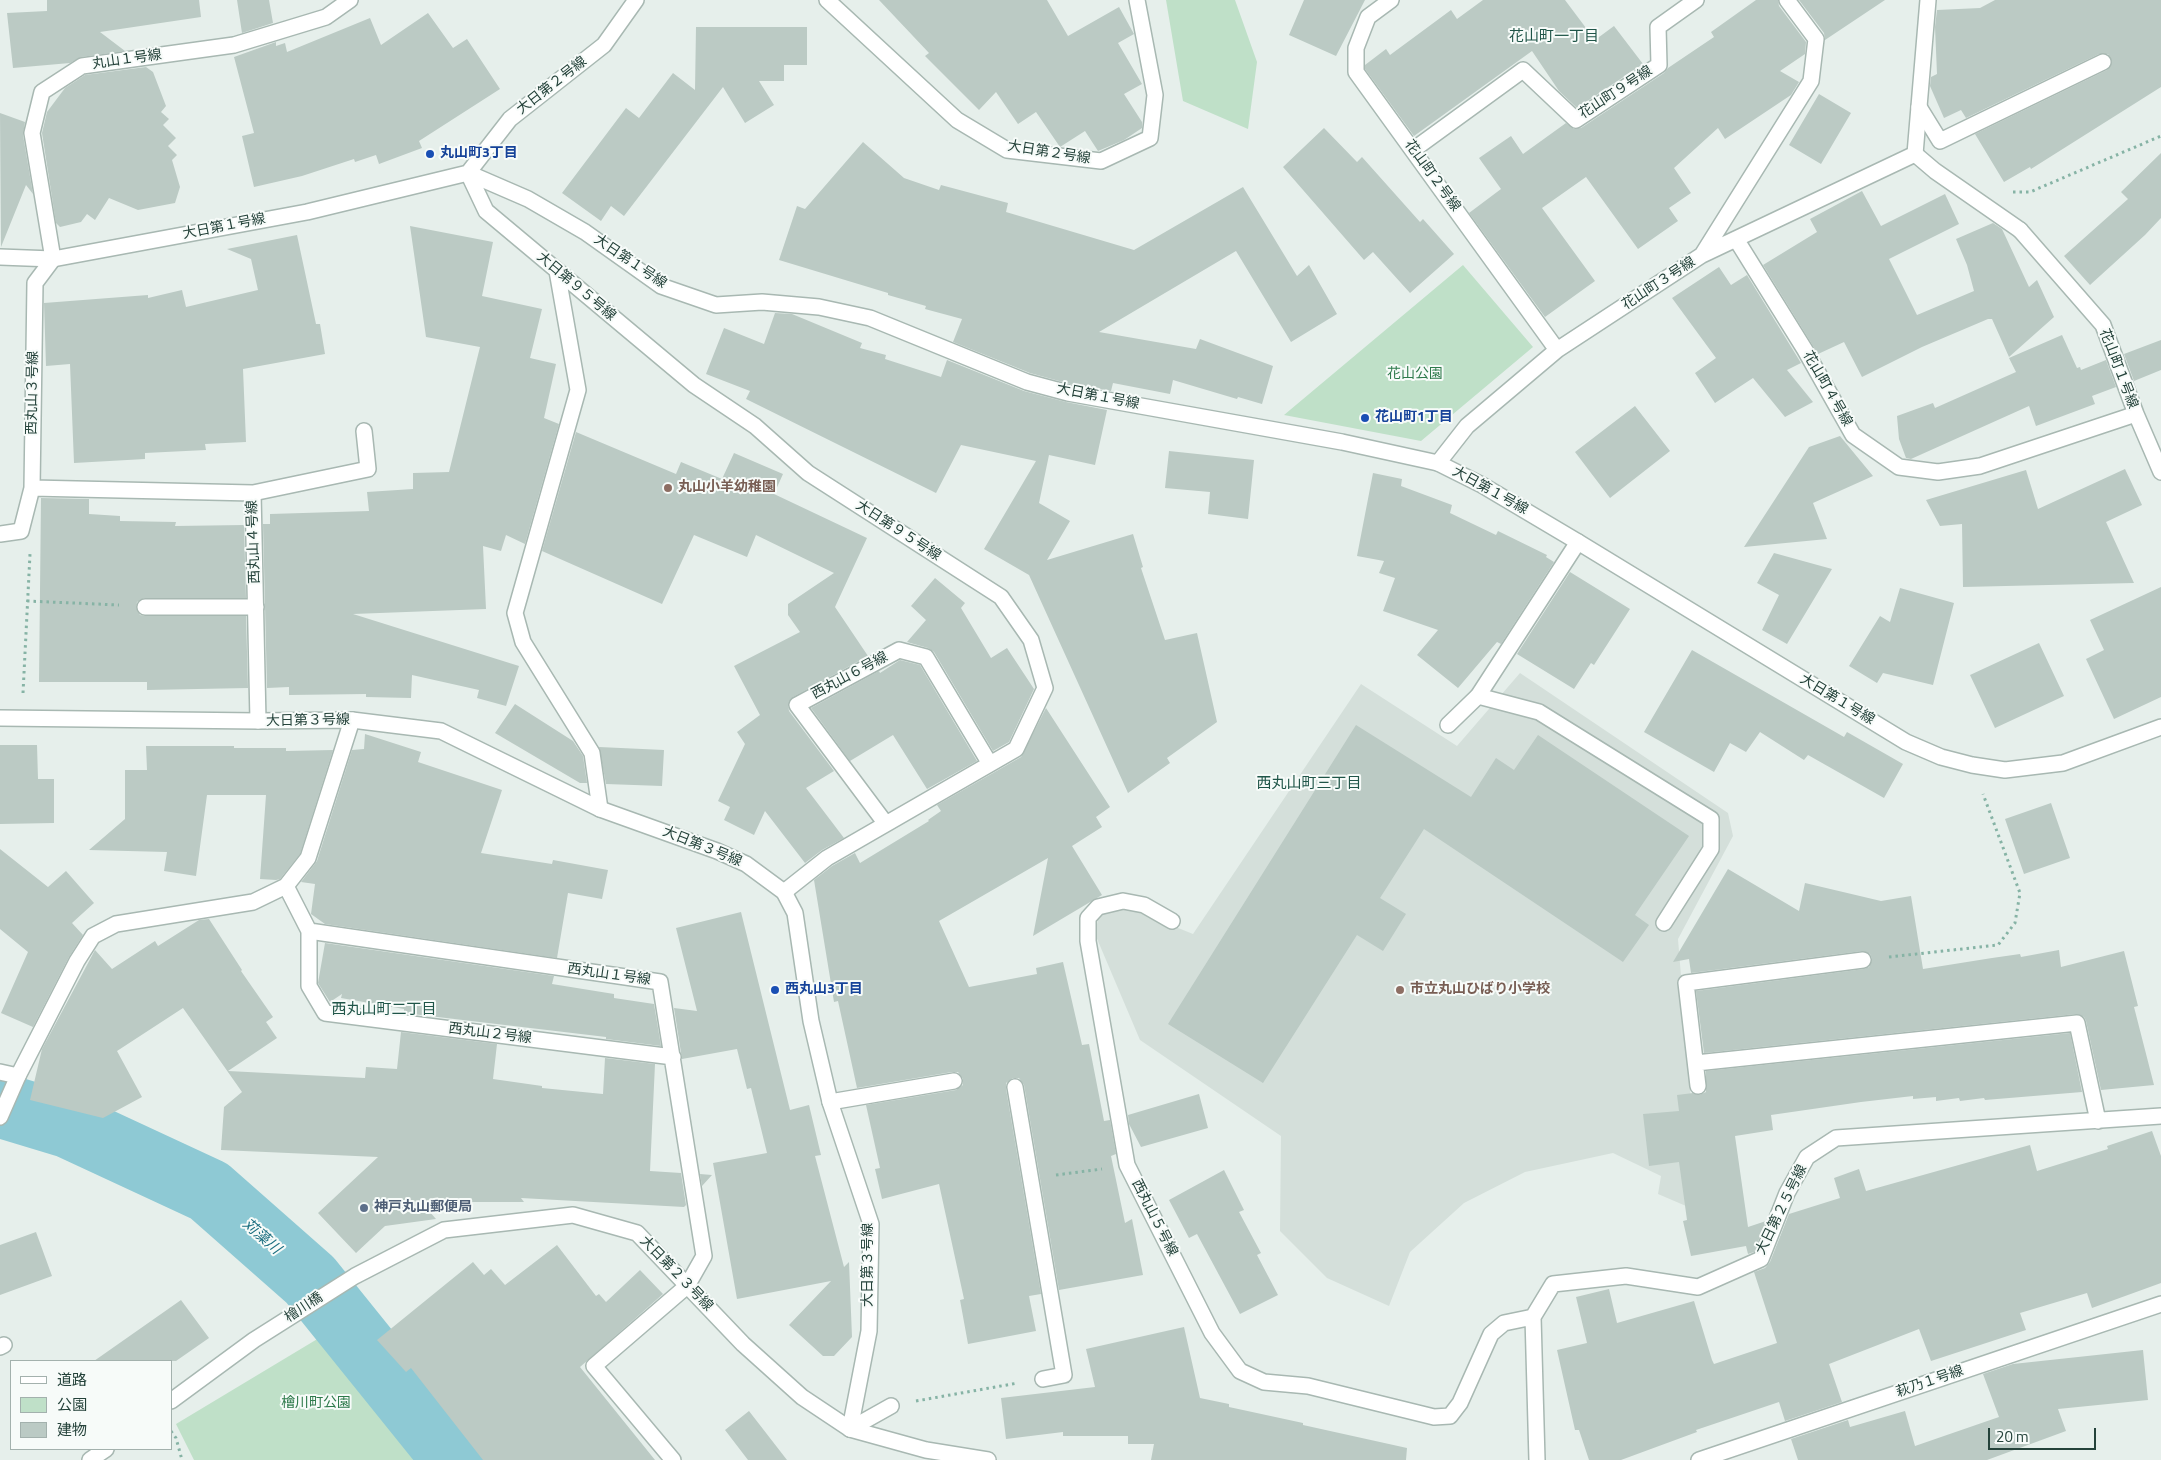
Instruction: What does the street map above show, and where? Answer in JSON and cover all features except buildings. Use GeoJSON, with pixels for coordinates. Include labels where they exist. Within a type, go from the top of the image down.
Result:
{"type":"FeatureCollection","features":[{"type":"Feature","properties":{"kind":"street","name":"丸山１号線"},"geometry":{"type":"LineString","coordinates":[[53,259],[32,133],[42,92],[82,66],[234,45],[326,17],[350,0]]}},
{"type":"Feature","properties":{"kind":"street","name":"大日第２号線"},"geometry":{"type":"LineString","coordinates":[[468,173],[510,119],[604,45],[636,0]]}},
{"type":"Feature","properties":{"kind":"street","name":"大日第２号線"},"geometry":{"type":"LineString","coordinates":[[827,0],[956,120],[1007,150],[1102,161],[1150,138],[1155,95],[1137,0]]}},
{"type":"Feature","properties":{"kind":"street","name":"花山町２号線"},"geometry":{"type":"LineString","coordinates":[[1391,0],[1368,17],[1356,48],[1356,72],[1557,350]]}},
{"type":"Feature","properties":{"kind":"street","name":"花山町９号線"},"geometry":{"type":"LineString","coordinates":[[1412,150],[1523,70],[1576,120],[1659,65],[1658,27],[1696,0]]}},
{"type":"Feature","properties":{"kind":"street"},"geometry":{"type":"LineString","coordinates":[[1702,255],[1811,81],[1816,39],[1787,0]]}},
{"type":"Feature","properties":{"kind":"street"},"geometry":{"type":"LineString","coordinates":[[1914,154],[1928,0]]}},
{"type":"Feature","properties":{"kind":"street"},"geometry":{"type":"LineString","coordinates":[[1919,107],[1940,141],[2103,62]]}},
{"type":"Feature","properties":{"kind":"street","name":"花山町３号線"},"geometry":{"type":"LineString","coordinates":[[1438,463],[1467,426],[1557,350],[1702,255],[1914,154]]}},
{"type":"Feature","properties":{"kind":"street","name":"花山町１号線"},"geometry":{"type":"LineString","coordinates":[[1914,154],[1935,171],[2020,230],[2103,325],[2136,414],[2161,472]]}},
{"type":"Feature","properties":{"kind":"street","name":"大日第１号線"},"geometry":{"type":"LineString","coordinates":[[0,257],[53,259],[307,212],[468,173],[528,199],[585,232],[661,286],[716,305],[762,302],[819,307],[870,318],[1027,382],[1060,391],[1342,442],[1438,463],[1482,485],[1578,542],[1906,742],[1941,757],[1972,765],[2005,770],[2063,763],[2161,727]]}},
{"type":"Feature","properties":{"kind":"street","name":"大日第９５号線"},"geometry":{"type":"LineString","coordinates":[[468,173],[486,211],[694,385],[755,426],[808,473],[1001,597],[1031,640],[1044,688],[1016,749],[827,858],[784,892]]}},
{"type":"Feature","properties":{"kind":"street","name":"花山町４号線"},"geometry":{"type":"LineString","coordinates":[[1736,239],[1805,350],[1853,435],[1899,467],[1938,472],[1980,466],[2136,414]]}},
{"type":"Feature","properties":{"kind":"street","name":"西丸山３号線"},"geometry":{"type":"LineString","coordinates":[[0,534],[20,531],[32,488],[35,282],[53,259]]}},
{"type":"Feature","properties":{"kind":"street"},"geometry":{"type":"LineString","coordinates":[[557,271],[578,390],[515,613],[523,642],[592,753],[600,808]]}},
{"type":"Feature","properties":{"kind":"street"},"geometry":{"type":"LineString","coordinates":[[253,493],[368,469],[364,431]]}},
{"type":"Feature","properties":{"kind":"street","name":"西丸山４号線"},"geometry":{"type":"LineString","coordinates":[[32,488],[253,493],[258,721]]}},
{"type":"Feature","properties":{"kind":"street"},"geometry":{"type":"LineString","coordinates":[[1448,725],[1478,696],[1578,542]]}},
{"type":"Feature","properties":{"kind":"street"},"geometry":{"type":"LineString","coordinates":[[145,607],[256,607]]}},
{"type":"Feature","properties":{"kind":"street","name":"西丸山６号線"},"geometry":{"type":"LineString","coordinates":[[886,824],[797,705],[899,650],[926,657],[990,764]]}},
{"type":"Feature","properties":{"kind":"street"},"geometry":{"type":"LineString","coordinates":[[1478,696],[1539,712],[1710,819],[1711,849],[1664,924]]}},
{"type":"Feature","properties":{"kind":"street","name":"大日第３号線"},"geometry":{"type":"LineString","coordinates":[[0,718],[258,721],[352,720],[441,730],[600,808],[717,851],[746,864],[784,892],[795,913],[812,1021],[830,1102],[871,1224],[869,1331],[850,1429]]}},
{"type":"Feature","properties":{"kind":"street"},"geometry":{"type":"LineString","coordinates":[[0,1117],[16,1080],[77,961],[93,936],[116,924],[253,902],[286,886],[308,858],[352,720]]}},
{"type":"Feature","properties":{"kind":"street","name":"西丸山２号線"},"geometry":{"type":"LineString","coordinates":[[286,886],[309,930],[309,986],[326,1014],[673,1057]]}},
{"type":"Feature","properties":{"kind":"street"},"geometry":{"type":"LineString","coordinates":[[1127,1165],[1088,941],[1088,918],[1098,907],[1123,900],[1144,905],[1172,921]]}},
{"type":"Feature","properties":{"kind":"street","name":"西丸山１号線"},"geometry":{"type":"LineString","coordinates":[[309,930],[660,982],[704,1256],[686,1286],[594,1366],[673,1460]]}},
{"type":"Feature","properties":{"kind":"street"},"geometry":{"type":"LineString","coordinates":[[1698,1086],[1686,983],[1863,960]]}},
{"type":"Feature","properties":{"kind":"street"},"geometry":{"type":"LineString","coordinates":[[1696,1063],[2077,1023],[2098,1120]]}},
{"type":"Feature","properties":{"kind":"street"},"geometry":{"type":"LineString","coordinates":[[0,1072],[16,1080]]}},
{"type":"Feature","properties":{"kind":"street"},"geometry":{"type":"LineString","coordinates":[[830,1102],[954,1081]]}},
{"type":"Feature","properties":{"kind":"street"},"geometry":{"type":"LineString","coordinates":[[1016,1087],[1064,1375],[1043,1379]]}},
{"type":"Feature","properties":{"kind":"street","name":"大日第２５号線"},"geometry":{"type":"LineString","coordinates":[[1533,1317],[1553,1284],[1626,1276],[1698,1286],[1761,1259],[1787,1193],[1807,1158],[1836,1138],[2161,1116]]}},
{"type":"Feature","properties":{"kind":"street","name":"西丸山５号線"},"geometry":{"type":"LineString","coordinates":[[1127,1165],[1212,1333],[1240,1371],[1264,1382],[1308,1386],[1434,1417],[1450,1416],[1460,1403],[1491,1334],[1504,1323],[1533,1317]]}},
{"type":"Feature","properties":{"kind":"street","name":"大日第２３号線"},"geometry":{"type":"LineString","coordinates":[[355,1276],[444,1230],[573,1215],[636,1233],[743,1344],[802,1397],[850,1429]]}},
{"type":"Feature","properties":{"kind":"street","name":"檜川橋"},"geometry":{"type":"LineString","coordinates":[[172,1400],[254,1340],[355,1276]]}},
{"type":"Feature","properties":{"kind":"street","name":"萩乃１号線"},"geometry":{"type":"LineString","coordinates":[[1699,1460],[2161,1304]]}},
{"type":"Feature","properties":{"kind":"street"},"geometry":{"type":"LineString","coordinates":[[1533,1317],[1537,1460]]}},
{"type":"Feature","properties":{"kind":"street"},"geometry":{"type":"LineString","coordinates":[[850,1429],[890,1406]]}},
{"type":"Feature","properties":{"kind":"street"},"geometry":{"type":"LineString","coordinates":[[850,1429],[926,1450],[988,1460]]}},
{"type":"Feature","properties":{"kind":"street"},"geometry":{"type":"LineString","coordinates":[[90,1460],[105,1450]]}},
{"type":"Feature","properties":{"kind":"path"},"geometry":{"type":"LineString","coordinates":[[2012,192],[2030,192],[2161,136]]}},
{"type":"Feature","properties":{"kind":"path"},"geometry":{"type":"LineString","coordinates":[[23,697],[27,601],[145,607]]}},
{"type":"Feature","properties":{"kind":"path"},"geometry":{"type":"LineString","coordinates":[[1863,960],[1998,945],[2015,923],[2020,892],[1972,765]]}},
{"type":"Feature","properties":{"kind":"path","name":"西丸山５号線"},"geometry":{"type":"LineString","coordinates":[[1031,1179],[1127,1165]]}},
{"type":"Feature","properties":{"kind":"path"},"geometry":{"type":"LineString","coordinates":[[890,1406],[1043,1379]]}},
{"type":"Feature","properties":{"kind":"path"},"geometry":{"type":"LineString","coordinates":[[172,1432],[176,1438],[182,1460]]}},
{"type":"Feature","properties":{"kind":"shaded area","name":"市立丸山ひばり小学校"},"geometry":{"type":"Polygon","coordinates":[[[1520,673],[1728,813],[1733,836],[1678,939],[1700,1212],[1658,1194],[1661,1176],[1613,1153],[1525,1172],[1464,1203],[1410,1252],[1389,1306],[1327,1278],[1280,1231],[1281,1136],[1140,1040],[1095,934],[1099,914],[1126,907],[1193,934],[1361,684],[1457,746],[1520,673]]]}},
{"type":"Feature","properties":{"kind":"green space"},"geometry":{"type":"Polygon","coordinates":[[[1166,0],[1235,0],[1257,62],[1248,129],[1183,101],[1166,0]]]}},
{"type":"Feature","properties":{"kind":"green space","name":"花山公園"},"geometry":{"type":"Polygon","coordinates":[[[1463,265],[1533,347],[1421,441],[1284,415],[1463,265]]]}},
{"type":"Feature","properties":{"kind":"green space","name":"檜川町公園"},"geometry":{"type":"Polygon","coordinates":[[[329,1332],[433,1460],[194,1460],[176,1424],[329,1332]]]}},
{"type":"Feature","properties":{"kind":"waterway","name":"苅藻川"},"geometry":{"type":"LineString","coordinates":[[0,1105],[69,1126],[209,1191],[310,1280],[455,1460]]}},
{"type":"Feature","properties":{"kind":"place","name":"丸山町3丁目"},"geometry":{"type":"Point","coordinates":[430,154]}},
{"type":"Feature","properties":{"kind":"place","name":"花山町1丁目"},"geometry":{"type":"Point","coordinates":[1365,418]}},
{"type":"Feature","properties":{"kind":"place","name":"丸山小羊幼稚園"},"geometry":{"type":"Point","coordinates":[668,488]}},
{"type":"Feature","properties":{"kind":"place","name":"西丸山3丁目"},"geometry":{"type":"Point","coordinates":[775,990]}},
{"type":"Feature","properties":{"kind":"place","name":"市立丸山ひばり小学校"},"geometry":{"type":"Point","coordinates":[1400,990]}},
{"type":"Feature","properties":{"kind":"place","name":"神戸丸山郵便局"},"geometry":{"type":"Point","coordinates":[364,1208]}},
{"type":"Feature","properties":{"kind":"district","name":"花山町一丁目"},"geometry":{"type":"Point","coordinates":[1554,37]}},
{"type":"Feature","properties":{"kind":"district","name":"西丸山町三丁目"},"geometry":{"type":"Point","coordinates":[1309,784]}},
{"type":"Feature","properties":{"kind":"district","name":"西丸山町二丁目"},"geometry":{"type":"Point","coordinates":[384,1010]}}]}
